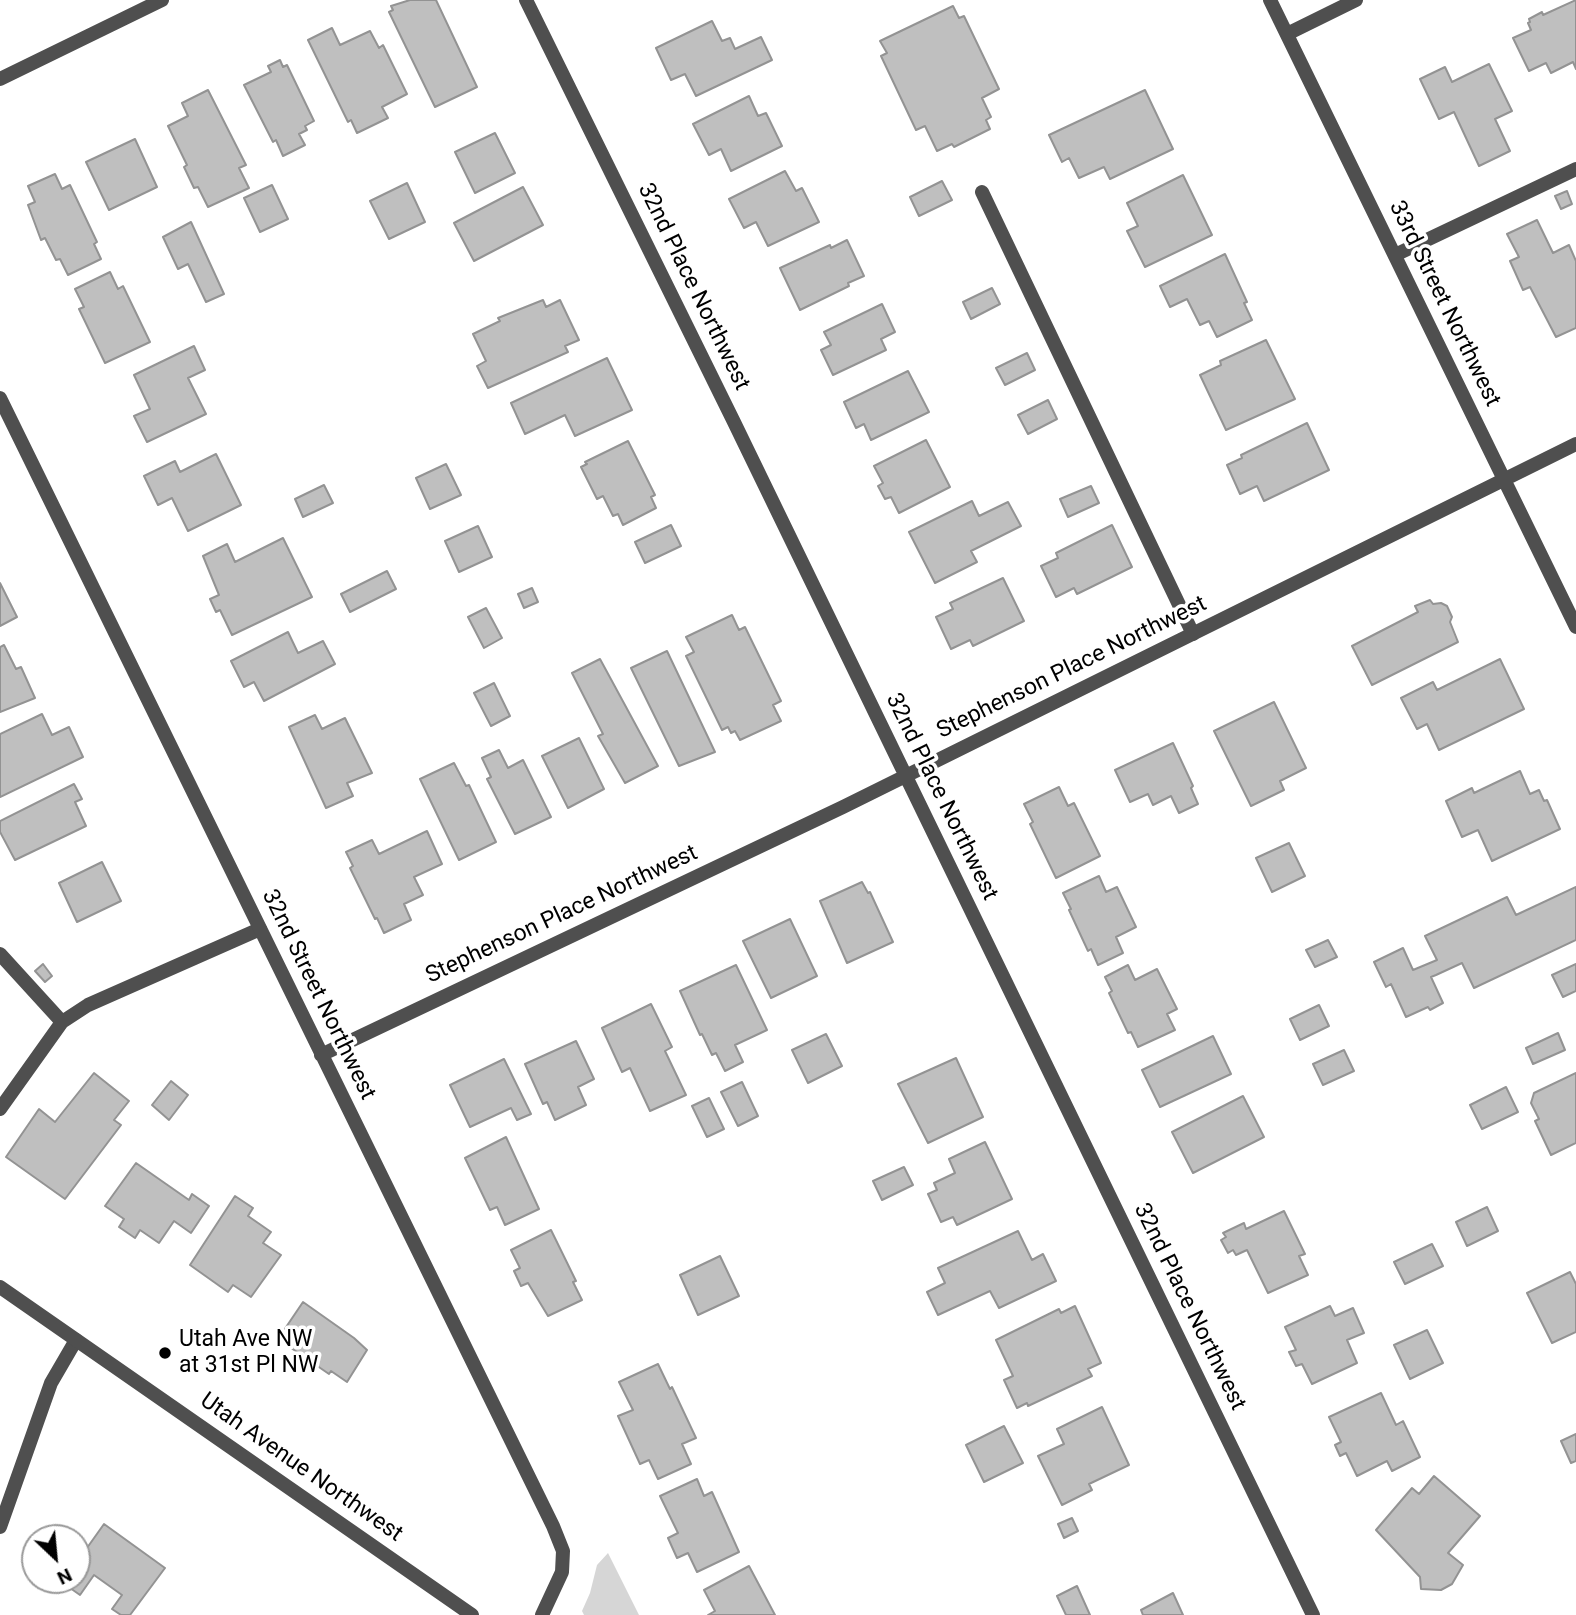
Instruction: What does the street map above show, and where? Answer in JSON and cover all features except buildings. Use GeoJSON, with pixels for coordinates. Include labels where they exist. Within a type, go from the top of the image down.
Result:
{"type":"FeatureCollection","features":[{"type":"Feature","properties":{"kind":"street"},"geometry":{"type":"LineString","coordinates":[[0,79],[162,0]]}},
{"type":"Feature","properties":{"kind":"street","name":"32nd Place Northwest"},"geometry":{"type":"LineString","coordinates":[[526,0],[1313,1615]]}},
{"type":"Feature","properties":{"kind":"street","name":"33rd Street Northwest"},"geometry":{"type":"LineString","coordinates":[[1270,0],[1576,627]]}},
{"type":"Feature","properties":{"kind":"street"},"geometry":{"type":"LineString","coordinates":[[1287,34],[1356,0]]}},
{"type":"Feature","properties":{"kind":"street"},"geometry":{"type":"LineString","coordinates":[[1395,255],[1576,169]]}},
{"type":"Feature","properties":{"kind":"street"},"geometry":{"type":"LineString","coordinates":[[982,191],[1193,634]]}},
{"type":"Feature","properties":{"kind":"street","name":"32nd Street Northwest"},"geometry":{"type":"LineString","coordinates":[[2,406],[554,1526],[564,1551],[562,1572],[542,1615]]}},
{"type":"Feature","properties":{"kind":"street","name":"Stephenson Place Northwest"},"geometry":{"type":"LineString","coordinates":[[321,1055],[905,775],[1576,444]]}},
{"type":"Feature","properties":{"kind":"street"},"geometry":{"type":"LineString","coordinates":[[0,1110],[62,1022],[88,1005],[260,929]]}},
{"type":"Feature","properties":{"kind":"street"},"geometry":{"type":"LineString","coordinates":[[0,954],[62,1022]]}},
{"type":"Feature","properties":{"kind":"street","name":"Utah Avenue Northwest"},"geometry":{"type":"LineString","coordinates":[[0,1287],[472,1615]]}},
{"type":"Feature","properties":{"kind":"street"},"geometry":{"type":"LineString","coordinates":[[0,1528],[51,1383],[76,1340]]}},
{"type":"Feature","properties":{"kind":"shaded area"},"geometry":{"type":"Polygon","coordinates":[[[608,1553],[639,1615],[584,1615],[582,1611],[597,1565],[608,1553]]]}},
{"type":"Feature","properties":{"kind":"place","name":"Utah Ave NW at 31st Pl NW"},"geometry":{"type":"Point","coordinates":[165,1353]}}]}
